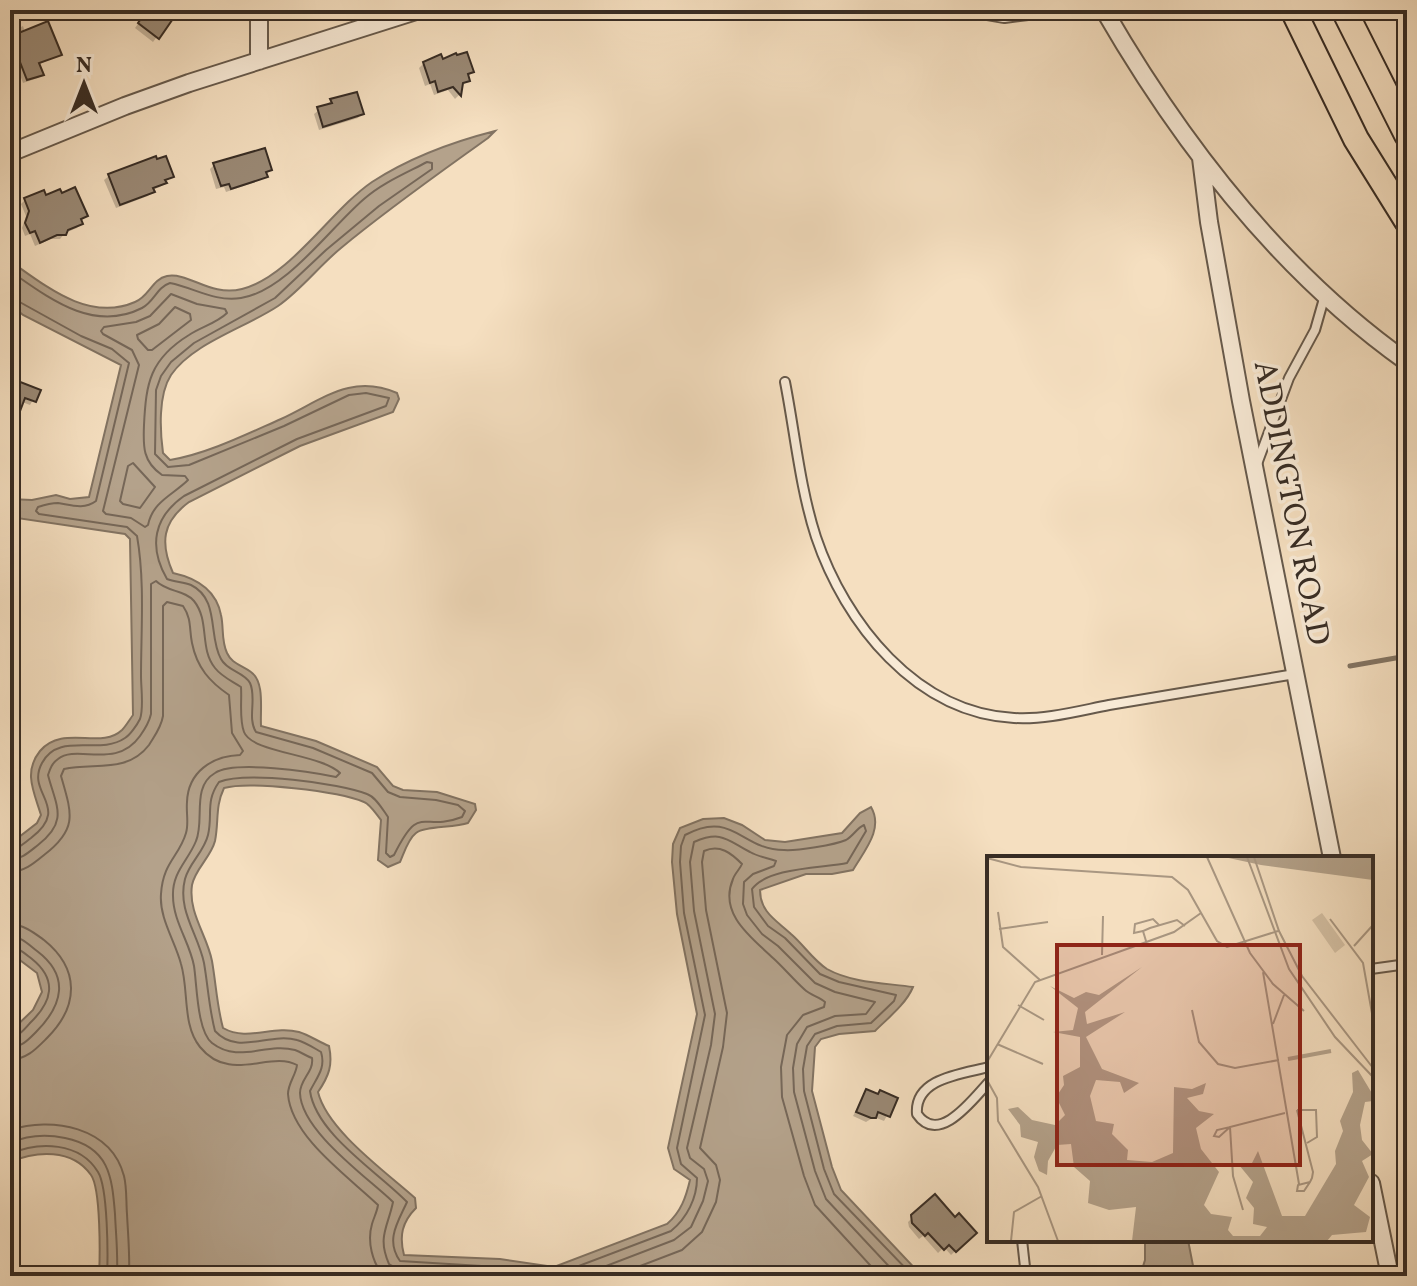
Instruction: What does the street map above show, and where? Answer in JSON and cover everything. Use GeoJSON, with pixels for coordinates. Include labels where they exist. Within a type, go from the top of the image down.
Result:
{"type":"FeatureCollection","features":[{"type":"Feature","properties":{"kind":"main road"},"geometry":{"type":"LineString","coordinates":[[1293,10],[1356,139],[1407,221]]}},
{"type":"Feature","properties":{"kind":"main road"},"geometry":{"type":"LineString","coordinates":[[1344,10],[1407,135]]}},
{"type":"Feature","properties":{"kind":"street"},"geometry":{"type":"LineString","coordinates":[[259,10],[259,61]]}},
{"type":"Feature","properties":{"kind":"street"},"geometry":{"type":"LineString","coordinates":[[10,153],[125,106],[419,10]]}},
{"type":"Feature","properties":{"kind":"street"},"geometry":{"type":"LineString","coordinates":[[981,10],[1004,14],[1036,10]]}},
{"type":"Feature","properties":{"kind":"street"},"geometry":{"type":"LineString","coordinates":[[1104,10],[1162,104],[1201,158],[1258,226],[1326,295],[1407,362]]}},
{"type":"Feature","properties":{"kind":"street","name":"ADDINGTON ROAD"},"geometry":{"type":"LineString","coordinates":[[1201,158],[1209,222],[1255,470],[1332,856]]}},
{"type":"Feature","properties":{"kind":"street"},"geometry":{"type":"LineString","coordinates":[[1373,1193],[1390,1276]]}},
{"type":"Feature","properties":{"kind":"lane"},"geometry":{"type":"LineString","coordinates":[[1255,470],[1289,378],[1315,330],[1326,295]]}},
{"type":"Feature","properties":{"kind":"lane"},"geometry":{"type":"LineString","coordinates":[[785,382],[810,518],[828,568],[843,597],[878,645],[913,680],[937,696],[973,712],[991,716],[1040,717],[1295,674]]}},
{"type":"Feature","properties":{"kind":"lane"},"geometry":{"type":"LineString","coordinates":[[1373,969],[1404,964],[1407,974]]}},
{"type":"Feature","properties":{"kind":"lane"},"geometry":{"type":"LineString","coordinates":[[987,1068],[934,1082],[919,1096],[917,1114],[927,1125],[945,1123],[966,1107],[987,1084]]}},
{"type":"Feature","properties":{"kind":"lane"},"geometry":{"type":"LineString","coordinates":[[1022,1242],[1026,1276]]}},
{"type":"Feature","properties":{"kind":"water"},"geometry":{"type":"Polygon","coordinates":[[[495,131],[359,234],[278,306],[192,354],[167,383],[161,413],[162,444],[163,453],[170,460],[227,443],[337,391],[365,386],[397,393],[399,399],[393,412],[300,446],[189,502],[169,525],[166,552],[173,573],[204,586],[215,598],[229,657],[251,672],[258,682],[261,726],[316,741],[377,767],[393,786],[403,790],[437,792],[475,804],[476,810],[468,823],[416,833],[408,842],[400,862],[388,867],[378,860],[381,820],[364,802],[294,788],[224,788],[218,808],[215,841],[192,885],[195,914],[212,961],[223,1028],[242,1034],[289,1030],[329,1046],[329,1070],[318,1092],[324,1106],[359,1150],[415,1198],[416,1208],[403,1230],[404,1255],[500,1259],[554,1267],[667,1224],[685,1198],[690,1180],[674,1169],[668,1148],[697,1014],[677,914],[672,862],[673,844],[680,828],[703,819],[724,818],[765,840],[785,842],[842,833],[860,813],[871,807],[874,832],[853,870],[806,874],[760,890],[763,904],[770,915],[827,969],[858,980],[913,987],[901,1005],[875,1031],[821,1039],[815,1047],[812,1091],[841,1190],[922,1276],[99,1276],[98,1208],[91,1175],[74,1160],[53,1154],[10,1162],[10,1032],[33,1010],[42,992],[37,973],[12,954],[10,949],[10,844],[37,823],[41,815],[31,774],[40,751],[60,739],[113,736],[133,715],[130,539],[125,534],[10,517],[10,499],[32,500],[56,495],[70,499],[89,497],[121,365],[23,315],[10,304],[10,261],[69,299],[101,308],[135,302],[167,276],[184,277],[220,290],[242,289],[277,271],[372,182],[431,152],[495,131]]]}},
{"type":"Feature","properties":{"kind":"water"},"geometry":{"type":"Polygon","coordinates":[[[1145,1242],[1188,1242],[1195,1276],[1140,1276],[1145,1260],[1145,1242]]]}},
{"type":"Feature","properties":{"kind":"building"},"geometry":{"type":"Polygon","coordinates":[[[147,10],[179,10],[159,39],[138,23],[147,10]]]}},
{"type":"Feature","properties":{"kind":"building"},"geometry":{"type":"Polygon","coordinates":[[[48,21],[62,55],[39,63],[44,75],[27,80],[11,39],[48,21]]]}},
{"type":"Feature","properties":{"kind":"building"},"geometry":{"type":"Polygon","coordinates":[[[467,52],[474,72],[468,74],[470,81],[463,83],[461,96],[453,87],[438,92],[435,81],[430,83],[423,62],[441,54],[443,59],[467,52]]]}},
{"type":"Feature","properties":{"kind":"building"},"geometry":{"type":"Polygon","coordinates":[[[357,92],[364,114],[323,127],[317,107],[332,103],[330,99],[357,92]]]}},
{"type":"Feature","properties":{"kind":"building"},"geometry":{"type":"Polygon","coordinates":[[[265,148],[272,170],[266,172],[268,177],[231,189],[229,184],[221,186],[213,163],[265,148]]]}},
{"type":"Feature","properties":{"kind":"building"},"geometry":{"type":"Polygon","coordinates":[[[156,156],[157,159],[166,156],[174,177],[153,188],[155,192],[120,205],[108,174],[156,156]]]}},
{"type":"Feature","properties":{"kind":"building"},"geometry":{"type":"Polygon","coordinates":[[[75,187],[88,216],[81,219],[83,224],[68,230],[66,235],[57,235],[40,243],[35,231],[30,233],[25,223],[29,211],[24,198],[44,190],[46,195],[75,187]]]}},
{"type":"Feature","properties":{"kind":"building"},"geometry":{"type":"Polygon","coordinates":[[[10,378],[41,390],[36,402],[25,398],[11,435],[10,378]]]}},
{"type":"Feature","properties":{"kind":"building"},"geometry":{"type":"Polygon","coordinates":[[[866,1089],[878,1094],[880,1090],[898,1098],[890,1117],[878,1112],[876,1118],[871,1118],[856,1112],[866,1089]]]}},
{"type":"Feature","properties":{"kind":"building"},"geometry":{"type":"Polygon","coordinates":[[[935,1194],[955,1217],[959,1213],[977,1233],[956,1252],[949,1245],[944,1250],[928,1233],[925,1236],[912,1223],[911,1215],[935,1194]]]}},
{"type":"Feature","properties":{"kind":"waterway"},"geometry":{"type":"LineString","coordinates":[[1350,666],[1407,656]]}}]}
